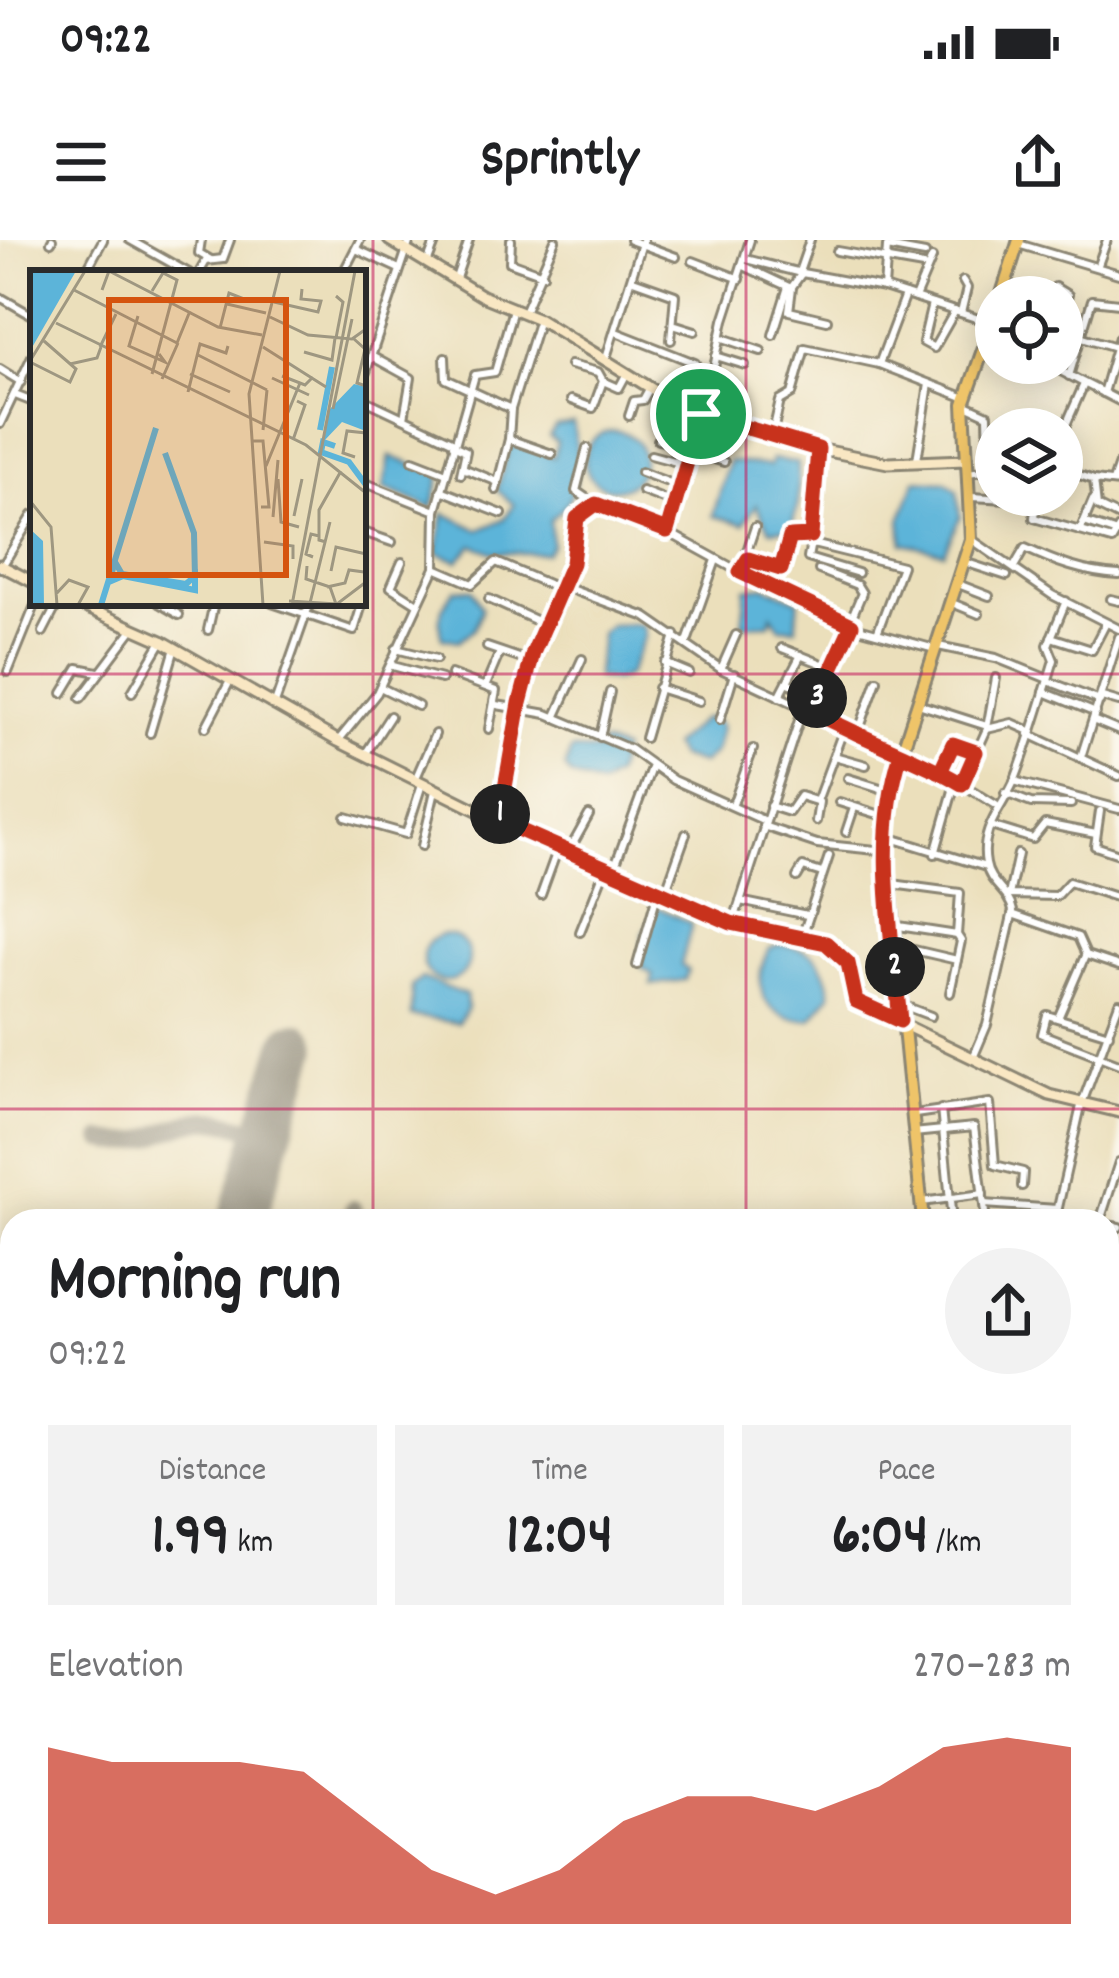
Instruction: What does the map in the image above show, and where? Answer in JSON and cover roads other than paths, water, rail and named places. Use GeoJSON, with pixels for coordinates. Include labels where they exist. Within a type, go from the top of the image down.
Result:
{"type":"FeatureCollection","features":[{"type":"Feature","properties":{"kind":"main road"},"geometry":{"type":"LineString","coordinates":[[1007,276],[1018,242]]}},
{"type":"Feature","properties":{"kind":"main road"},"geometry":{"type":"LineString","coordinates":[[922,1209],[898,1003],[887,817],[901,754],[971,539],[965,401],[975,375]]}},
{"type":"Feature","properties":{"kind":"street"},"geometry":{"type":"LineString","coordinates":[[87,270],[103,240]]}},
{"type":"Feature","properties":{"kind":"street"},"geometry":{"type":"LineString","coordinates":[[130,240],[184,270]]}},
{"type":"Feature","properties":{"kind":"street"},"geometry":{"type":"LineString","coordinates":[[201,240],[199,253],[211,260],[223,259],[230,240]]}},
{"type":"Feature","properties":{"kind":"street"},"geometry":{"type":"LineString","coordinates":[[389,240],[407,245],[455,281],[539,319],[680,407],[818,449],[975,468]]}},
{"type":"Feature","properties":{"kind":"street"},"geometry":{"type":"LineString","coordinates":[[427,264],[436,240]]}},
{"type":"Feature","properties":{"kind":"street"},"geometry":{"type":"LineString","coordinates":[[455,281],[469,240]]}},
{"type":"Feature","properties":{"kind":"street"},"geometry":{"type":"LineString","coordinates":[[511,240],[510,262],[543,274]]}},
{"type":"Feature","properties":{"kind":"street"},"geometry":{"type":"LineString","coordinates":[[338,742],[392,666],[435,568],[436,511],[469,390],[477,372],[495,372],[555,240]]}},
{"type":"Feature","properties":{"kind":"street"},"geometry":{"type":"LineString","coordinates":[[630,240],[676,256]]}},
{"type":"Feature","properties":{"kind":"street"},"geometry":{"type":"LineString","coordinates":[[667,531],[750,240]]}},
{"type":"Feature","properties":{"kind":"street"},"geometry":{"type":"LineString","coordinates":[[773,335],[810,240]]}},
{"type":"Feature","properties":{"kind":"street"},"geometry":{"type":"LineString","coordinates":[[605,361],[642,242]]}},
{"type":"Feature","properties":{"kind":"street"},"geometry":{"type":"LineString","coordinates":[[1018,242],[1119,274]]}},
{"type":"Feature","properties":{"kind":"street"},"geometry":{"type":"LineString","coordinates":[[358,244],[397,268]]}},
{"type":"Feature","properties":{"kind":"street"},"geometry":{"type":"LineString","coordinates":[[884,288],[886,244],[928,256],[915,298]]}},
{"type":"Feature","properties":{"kind":"street"},"geometry":{"type":"LineString","coordinates":[[366,370],[407,245]]}},
{"type":"Feature","properties":{"kind":"street"},"geometry":{"type":"LineString","coordinates":[[1097,266],[1105,245],[1119,253]]}},
{"type":"Feature","properties":{"kind":"street"},"geometry":{"type":"LineString","coordinates":[[837,251],[923,266]]}},
{"type":"Feature","properties":{"kind":"street"},"geometry":{"type":"LineString","coordinates":[[203,270],[211,260]]}},
{"type":"Feature","properties":{"kind":"street"},"geometry":{"type":"LineString","coordinates":[[693,262],[740,279]]}},
{"type":"Feature","properties":{"kind":"street"},"geometry":{"type":"LineString","coordinates":[[745,262],[884,288],[975,320]]}},
{"type":"Feature","properties":{"kind":"street"},"geometry":{"type":"LineString","coordinates":[[745,262],[790,287]]}},
{"type":"Feature","properties":{"kind":"street"},"geometry":{"type":"LineString","coordinates":[[632,280],[673,292],[676,325],[671,340]]}},
{"type":"Feature","properties":{"kind":"street"},"geometry":{"type":"LineString","coordinates":[[932,304],[922,343],[934,349],[958,312],[967,288],[963,281]]}},
{"type":"Feature","properties":{"kind":"street"},"geometry":{"type":"LineString","coordinates":[[790,287],[789,311],[827,320]]}},
{"type":"Feature","properties":{"kind":"street"},"geometry":{"type":"LineString","coordinates":[[880,364],[905,295]]}},
{"type":"Feature","properties":{"kind":"street"},"geometry":{"type":"LineString","coordinates":[[0,296],[30,314]]}},
{"type":"Feature","properties":{"kind":"street"},"geometry":{"type":"LineString","coordinates":[[1083,322],[1095,298],[1119,303]]}},
{"type":"Feature","properties":{"kind":"street"},"geometry":{"type":"LineString","coordinates":[[366,400],[454,443],[466,451],[462,471],[497,486],[512,410],[539,319]]}},
{"type":"Feature","properties":{"kind":"street"},"geometry":{"type":"LineString","coordinates":[[676,325],[695,331]]}},
{"type":"Feature","properties":{"kind":"street"},"geometry":{"type":"LineString","coordinates":[[616,332],[695,363],[680,407]]}},
{"type":"Feature","properties":{"kind":"street"},"geometry":{"type":"LineString","coordinates":[[366,336],[375,340]]}},
{"type":"Feature","properties":{"kind":"street"},"geometry":{"type":"LineString","coordinates":[[720,337],[761,351]]}},
{"type":"Feature","properties":{"kind":"street"},"geometry":{"type":"LineString","coordinates":[[1083,337],[1116,347]]}},
{"type":"Feature","properties":{"kind":"street"},"geometry":{"type":"LineString","coordinates":[[1103,393],[1119,337]]}},
{"type":"Feature","properties":{"kind":"street"},"geometry":{"type":"LineString","coordinates":[[772,436],[780,401],[792,394],[806,348],[880,364],[976,408]]}},
{"type":"Feature","properties":{"kind":"street"},"geometry":{"type":"LineString","coordinates":[[370,356],[412,381],[404,418]]}},
{"type":"Feature","properties":{"kind":"street"},"geometry":{"type":"LineString","coordinates":[[716,356],[745,365]]}},
{"type":"Feature","properties":{"kind":"street"},"geometry":{"type":"LineString","coordinates":[[445,357],[444,376],[512,410]]}},
{"type":"Feature","properties":{"kind":"street"},"geometry":{"type":"LineString","coordinates":[[0,424],[30,360]]}},
{"type":"Feature","properties":{"kind":"street"},"geometry":{"type":"LineString","coordinates":[[570,365],[598,372],[603,381],[619,388],[626,375]]}},
{"type":"Feature","properties":{"kind":"street"},"geometry":{"type":"LineString","coordinates":[[0,369],[20,382]]}},
{"type":"Feature","properties":{"kind":"street"},"geometry":{"type":"LineString","coordinates":[[571,400],[593,408],[603,381]]}},
{"type":"Feature","properties":{"kind":"street"},"geometry":{"type":"LineString","coordinates":[[917,464],[929,383]]}},
{"type":"Feature","properties":{"kind":"street"},"geometry":{"type":"LineString","coordinates":[[1073,408],[1084,384],[1119,400]]}},
{"type":"Feature","properties":{"kind":"street"},"geometry":{"type":"LineString","coordinates":[[629,416],[634,401],[643,400],[649,389]]}},
{"type":"Feature","properties":{"kind":"street"},"geometry":{"type":"LineString","coordinates":[[15,395],[30,401]]}},
{"type":"Feature","properties":{"kind":"street"},"geometry":{"type":"LineString","coordinates":[[662,424],[697,434]]}},
{"type":"Feature","properties":{"kind":"street"},"geometry":{"type":"LineString","coordinates":[[509,439],[552,454]]}},
{"type":"Feature","properties":{"kind":"street"},"geometry":{"type":"LineString","coordinates":[[658,440],[724,462]]}},
{"type":"Feature","properties":{"kind":"street"},"geometry":{"type":"LineString","coordinates":[[587,448],[576,491],[596,504],[667,531],[716,560],[852,625],[996,658],[1119,702]]}},
{"type":"Feature","properties":{"kind":"street"},"geometry":{"type":"LineString","coordinates":[[818,449],[808,558],[858,573]]}},
{"type":"Feature","properties":{"kind":"street"},"geometry":{"type":"LineString","coordinates":[[651,455],[688,465]]}},
{"type":"Feature","properties":{"kind":"street"},"geometry":{"type":"LineString","coordinates":[[413,460],[445,473]]}},
{"type":"Feature","properties":{"kind":"street"},"geometry":{"type":"LineString","coordinates":[[1083,476],[1116,482],[1119,464]]}},
{"type":"Feature","properties":{"kind":"street"},"geometry":{"type":"LineString","coordinates":[[641,472],[681,487]]}},
{"type":"Feature","properties":{"kind":"street"},"geometry":{"type":"LineString","coordinates":[[1094,480],[1097,506],[1119,517]]}},
{"type":"Feature","properties":{"kind":"street"},"geometry":{"type":"LineString","coordinates":[[366,483],[436,511]]}},
{"type":"Feature","properties":{"kind":"street"},"geometry":{"type":"LineString","coordinates":[[441,490],[502,514]]}},
{"type":"Feature","properties":{"kind":"street"},"geometry":{"type":"LineString","coordinates":[[642,491],[676,504]]}},
{"type":"Feature","properties":{"kind":"street"},"geometry":{"type":"LineString","coordinates":[[1080,531],[1094,496]]}},
{"type":"Feature","properties":{"kind":"street"},"geometry":{"type":"LineString","coordinates":[[971,497],[1008,499],[1035,508],[1034,518],[1112,541],[1118,530],[1084,521]]}},
{"type":"Feature","properties":{"kind":"street"},"geometry":{"type":"LineString","coordinates":[[499,821],[531,662],[564,589],[577,518],[596,504]]}},
{"type":"Feature","properties":{"kind":"street"},"geometry":{"type":"LineString","coordinates":[[30,519],[1,567],[30,580]]}},
{"type":"Feature","properties":{"kind":"street"},"geometry":{"type":"LineString","coordinates":[[740,572],[755,527]]}},
{"type":"Feature","properties":{"kind":"street"},"geometry":{"type":"LineString","coordinates":[[366,533],[392,542]]}},
{"type":"Feature","properties":{"kind":"street"},"geometry":{"type":"LineString","coordinates":[[748,559],[781,569],[790,537],[902,566],[878,633]]}},
{"type":"Feature","properties":{"kind":"street"},"geometry":{"type":"LineString","coordinates":[[971,539],[1119,633],[1081,757]]}},
{"type":"Feature","properties":{"kind":"street"},"geometry":{"type":"LineString","coordinates":[[1015,565],[1025,548],[1059,566],[1074,564],[1119,575]]}},
{"type":"Feature","properties":{"kind":"street"},"geometry":{"type":"LineString","coordinates":[[687,643],[716,560]]}},
{"type":"Feature","properties":{"kind":"street"},"geometry":{"type":"LineString","coordinates":[[402,562],[391,587],[416,603]]}},
{"type":"Feature","properties":{"kind":"street"},"geometry":{"type":"LineString","coordinates":[[435,568],[472,584],[496,562],[646,617],[721,669],[940,772],[996,805]]}},
{"type":"Feature","properties":{"kind":"street"},"geometry":{"type":"LineString","coordinates":[[964,562],[1007,576]]}},
{"type":"Feature","properties":{"kind":"street"},"geometry":{"type":"LineString","coordinates":[[812,712],[852,625],[862,590],[819,570]]}},
{"type":"Feature","properties":{"kind":"street"},"geometry":{"type":"LineString","coordinates":[[958,584],[989,596]]}},
{"type":"Feature","properties":{"kind":"street"},"geometry":{"type":"LineString","coordinates":[[489,599],[548,626]]}},
{"type":"Feature","properties":{"kind":"street"},"geometry":{"type":"LineString","coordinates":[[986,867],[996,805],[1014,782],[1048,680],[1051,637],[1066,601]]}},
{"type":"Feature","properties":{"kind":"street"},"geometry":{"type":"LineString","coordinates":[[952,603],[979,614]]}},
{"type":"Feature","properties":{"kind":"street"},"geometry":{"type":"LineString","coordinates":[[8,673],[35,606]]}},
{"type":"Feature","properties":{"kind":"street"},"geometry":{"type":"LineString","coordinates":[[43,632],[56,606]]}},
{"type":"Feature","properties":{"kind":"street"},"geometry":{"type":"LineString","coordinates":[[83,606],[162,641],[338,742],[499,821],[734,923],[802,934],[843,956],[856,1001],[1081,1106],[1119,1112]]}},
{"type":"Feature","properties":{"kind":"street"},"geometry":{"type":"LineString","coordinates":[[164,606],[179,615]]}},
{"type":"Feature","properties":{"kind":"street"},"geometry":{"type":"LineString","coordinates":[[208,630],[213,606]]}},
{"type":"Feature","properties":{"kind":"street"},"geometry":{"type":"LineString","coordinates":[[279,606],[355,631],[362,606]]}},
{"type":"Feature","properties":{"kind":"street"},"geometry":{"type":"LineString","coordinates":[[274,706],[309,606]]}},
{"type":"Feature","properties":{"kind":"street"},"geometry":{"type":"LineString","coordinates":[[1051,637],[1092,650],[1106,622]]}},
{"type":"Feature","properties":{"kind":"street"},"geometry":{"type":"LineString","coordinates":[[81,698],[134,627]]}},
{"type":"Feature","properties":{"kind":"street"},"geometry":{"type":"LineString","coordinates":[[645,738],[675,635]]}},
{"type":"Feature","properties":{"kind":"street"},"geometry":{"type":"LineString","coordinates":[[721,669],[736,635]]}},
{"type":"Feature","properties":{"kind":"street"},"geometry":{"type":"LineString","coordinates":[[132,692],[162,641]]}},
{"type":"Feature","properties":{"kind":"street"},"geometry":{"type":"LineString","coordinates":[[487,646],[531,662]]}},
{"type":"Feature","properties":{"kind":"street"},"geometry":{"type":"LineString","coordinates":[[782,648],[830,667]]}},
{"type":"Feature","properties":{"kind":"street"},"geometry":{"type":"LineString","coordinates":[[150,733],[175,649]]}},
{"type":"Feature","properties":{"kind":"street"},"geometry":{"type":"LineString","coordinates":[[396,649],[436,658]]}},
{"type":"Feature","properties":{"kind":"street"},"geometry":{"type":"LineString","coordinates":[[486,686],[500,652]]}},
{"type":"Feature","properties":{"kind":"street"},"geometry":{"type":"LineString","coordinates":[[779,697],[801,655]]}},
{"type":"Feature","properties":{"kind":"street"},"geometry":{"type":"LineString","coordinates":[[555,718],[582,659]]}},
{"type":"Feature","properties":{"kind":"street"},"geometry":{"type":"LineString","coordinates":[[665,663],[688,673]]}},
{"type":"Feature","properties":{"kind":"street"},"geometry":{"type":"LineString","coordinates":[[392,666],[442,680]]}},
{"type":"Feature","properties":{"kind":"street"},"geometry":{"type":"LineString","coordinates":[[63,693],[78,668],[99,672]]}},
{"type":"Feature","properties":{"kind":"street"},"geometry":{"type":"LineString","coordinates":[[451,674],[496,691],[489,729]]}},
{"type":"Feature","properties":{"kind":"street"},"geometry":{"type":"LineString","coordinates":[[720,720],[734,674]]}},
{"type":"Feature","properties":{"kind":"street"},"geometry":{"type":"LineString","coordinates":[[935,854],[959,782],[987,728],[996,679]]}},
{"type":"Feature","properties":{"kind":"street"},"geometry":{"type":"LineString","coordinates":[[858,734],[877,680]]}},
{"type":"Feature","properties":{"kind":"street"},"geometry":{"type":"LineString","coordinates":[[206,728],[230,681]]}},
{"type":"Feature","properties":{"kind":"street"},"geometry":{"type":"LineString","coordinates":[[787,682],[818,697]]}},
{"type":"Feature","properties":{"kind":"street"},"geometry":{"type":"LineString","coordinates":[[380,687],[418,706]]}},
{"type":"Feature","properties":{"kind":"street"},"geometry":{"type":"LineString","coordinates":[[658,688],[699,701]]}},
{"type":"Feature","properties":{"kind":"street"},"geometry":{"type":"LineString","coordinates":[[600,737],[610,692]]}},
{"type":"Feature","properties":{"kind":"street"},"geometry":{"type":"LineString","coordinates":[[1044,692],[1119,731]]}},
{"type":"Feature","properties":{"kind":"street"},"geometry":{"type":"LineString","coordinates":[[918,704],[987,728],[1012,723],[1119,776]]}},
{"type":"Feature","properties":{"kind":"street"},"geometry":{"type":"LineString","coordinates":[[497,705],[555,718],[629,749],[652,767],[733,804],[764,824],[817,844],[886,851]]}},
{"type":"Feature","properties":{"kind":"street"},"geometry":{"type":"LineString","coordinates":[[734,923],[803,708]]}},
{"type":"Feature","properties":{"kind":"street"},"geometry":{"type":"LineString","coordinates":[[366,755],[390,716]]}},
{"type":"Feature","properties":{"kind":"street"},"geometry":{"type":"LineString","coordinates":[[816,821],[817,801],[844,728]]}},
{"type":"Feature","properties":{"kind":"street"},"geometry":{"type":"LineString","coordinates":[[346,817],[406,834],[435,734]]}},
{"type":"Feature","properties":{"kind":"street"},"geometry":{"type":"LineString","coordinates":[[940,772],[953,744],[976,752]]}},
{"type":"Feature","properties":{"kind":"street"},"geometry":{"type":"LineString","coordinates":[[733,804],[754,749]]}},
{"type":"Feature","properties":{"kind":"street"},"geometry":{"type":"LineString","coordinates":[[834,756],[866,765]]}},
{"type":"Feature","properties":{"kind":"street"},"geometry":{"type":"LineString","coordinates":[[580,932],[652,767]]}},
{"type":"Feature","properties":{"kind":"street"},"geometry":{"type":"LineString","coordinates":[[848,778],[891,791]]}},
{"type":"Feature","properties":{"kind":"street"},"geometry":{"type":"LineString","coordinates":[[1014,782],[1119,809]]}},
{"type":"Feature","properties":{"kind":"street"},"geometry":{"type":"LineString","coordinates":[[422,846],[435,790]]}},
{"type":"Feature","properties":{"kind":"street"},"geometry":{"type":"LineString","coordinates":[[1006,794],[1031,802],[1071,804]]}},
{"type":"Feature","properties":{"kind":"street"},"geometry":{"type":"LineString","coordinates":[[770,806],[789,812],[800,796],[817,801]]}},
{"type":"Feature","properties":{"kind":"street"},"geometry":{"type":"LineString","coordinates":[[839,802],[887,817]]}},
{"type":"Feature","properties":{"kind":"street"},"geometry":{"type":"LineString","coordinates":[[846,832],[854,808]]}},
{"type":"Feature","properties":{"kind":"street"},"geometry":{"type":"LineString","coordinates":[[1100,812],[1098,848],[1119,854]]}},
{"type":"Feature","properties":{"kind":"street"},"geometry":{"type":"LineString","coordinates":[[541,896],[564,849],[589,814]]}},
{"type":"Feature","properties":{"kind":"street"},"geometry":{"type":"LineString","coordinates":[[990,825],[1033,839],[1045,824],[1096,834]]}},
{"type":"Feature","properties":{"kind":"street"},"geometry":{"type":"LineString","coordinates":[[637,964],[686,835]]}},
{"type":"Feature","properties":{"kind":"street"},"geometry":{"type":"LineString","coordinates":[[886,836],[986,867],[1010,895],[1056,896],[1069,882],[1119,898]]}},
{"type":"Feature","properties":{"kind":"street"},"geometry":{"type":"LineString","coordinates":[[973,1058],[987,1025],[1012,914],[1010,895],[1018,854]]}},
{"type":"Feature","properties":{"kind":"street"},"geometry":{"type":"LineString","coordinates":[[802,934],[829,856]]}},
{"type":"Feature","properties":{"kind":"street"},"geometry":{"type":"LineString","coordinates":[[796,877],[803,867],[822,873]]}},
{"type":"Feature","properties":{"kind":"street"},"geometry":{"type":"LineString","coordinates":[[888,884],[960,893],[957,960],[950,993]]}},
{"type":"Feature","properties":{"kind":"street"},"geometry":{"type":"LineString","coordinates":[[740,901],[808,916]]}},
{"type":"Feature","properties":{"kind":"street"},"geometry":{"type":"LineString","coordinates":[[1012,914],[1078,937],[1086,955],[1119,966]]}},
{"type":"Feature","properties":{"kind":"street"},"geometry":{"type":"LineString","coordinates":[[892,925],[957,935]]}},
{"type":"Feature","properties":{"kind":"street"},"geometry":{"type":"LineString","coordinates":[[893,945],[957,960]]}},
{"type":"Feature","properties":{"kind":"street"},"geometry":{"type":"LineString","coordinates":[[1058,1018],[1086,955]]}},
{"type":"Feature","properties":{"kind":"street"},"geometry":{"type":"LineString","coordinates":[[898,1003],[931,1016]]}},
{"type":"Feature","properties":{"kind":"street"},"geometry":{"type":"LineString","coordinates":[[921,1202],[984,1199],[1057,1209],[1081,1106],[1119,1003]]}},
{"type":"Feature","properties":{"kind":"street"},"geometry":{"type":"LineString","coordinates":[[1119,1040],[1047,1015],[1043,1037],[1119,1064]]}},
{"type":"Feature","properties":{"kind":"street"},"geometry":{"type":"LineString","coordinates":[[911,1114],[990,1103],[994,1162],[1023,1172],[1022,1186]]}},
{"type":"Feature","properties":{"kind":"street"},"geometry":{"type":"LineString","coordinates":[[941,1109],[952,1209]]}},
{"type":"Feature","properties":{"kind":"street"},"geometry":{"type":"LineString","coordinates":[[913,1133],[974,1127],[985,1209]]}},
{"type":"Feature","properties":{"kind":"street"},"geometry":{"type":"LineString","coordinates":[[1107,1209],[1119,1162]]}},
{"type":"Feature","properties":{"kind":"water"},"geometry":{"type":"Polygon","coordinates":[[[573,423],[577,475],[569,499],[550,520],[552,545],[546,553],[494,553],[473,545],[458,561],[437,553],[444,513],[479,530],[503,520],[514,505],[497,490],[511,442],[554,457],[557,442],[549,436],[556,426],[573,423]]]}},
{"type":"Feature","properties":{"kind":"water"},"geometry":{"type":"Polygon","coordinates":[[[614,431],[635,439],[643,460],[635,481],[614,489],[593,481],[585,460],[593,439],[614,431]]]}},
{"type":"Feature","properties":{"kind":"water"},"geometry":{"type":"Polygon","coordinates":[[[390,456],[441,475],[432,508],[384,488],[390,456]]]}},
{"type":"Feature","properties":{"kind":"water"},"geometry":{"type":"Polygon","coordinates":[[[772,459],[798,463],[798,504],[791,529],[770,530],[756,505],[744,524],[713,516],[729,461],[770,466],[772,459]]]}},
{"type":"Feature","properties":{"kind":"water"},"geometry":{"type":"Polygon","coordinates":[[[916,480],[946,482],[957,490],[960,517],[944,552],[903,543],[901,520],[916,480]]]}},
{"type":"Feature","properties":{"kind":"water"},"geometry":{"type":"Polygon","coordinates":[[[764,586],[799,600],[796,628],[779,627],[772,615],[770,624],[742,625],[746,588],[764,586]]]}},
{"type":"Feature","properties":{"kind":"water"},"geometry":{"type":"Polygon","coordinates":[[[455,589],[472,589],[482,608],[474,629],[458,641],[442,638],[439,624],[455,589]]]}},
{"type":"Feature","properties":{"kind":"water"},"geometry":{"type":"Polygon","coordinates":[[[610,625],[643,626],[645,635],[628,675],[614,681],[596,677],[601,633],[610,625]]]}},
{"type":"Feature","properties":{"kind":"water"},"geometry":{"type":"Polygon","coordinates":[[[704,718],[714,718],[721,727],[715,752],[702,764],[679,757],[672,746],[704,718]]]}},
{"type":"Feature","properties":{"kind":"water"},"geometry":{"type":"Polygon","coordinates":[[[602,743],[622,750],[615,776],[600,786],[571,776],[565,768],[571,750],[597,751],[602,743]]]}},
{"type":"Feature","properties":{"kind":"water"},"geometry":{"type":"Polygon","coordinates":[[[657,907],[692,924],[681,965],[688,970],[685,980],[651,985],[653,975],[641,967],[643,935],[657,907]]]}},
{"type":"Feature","properties":{"kind":"water"},"geometry":{"type":"Polygon","coordinates":[[[446,935],[462,942],[469,958],[462,974],[446,981],[430,974],[423,958],[430,942],[446,935]]]}},
{"type":"Feature","properties":{"kind":"water"},"geometry":{"type":"Polygon","coordinates":[[[779,945],[809,952],[825,972],[831,994],[811,1019],[782,1015],[765,999],[763,963],[769,949],[779,945]]]}},
{"type":"Feature","properties":{"kind":"water"},"geometry":{"type":"Polygon","coordinates":[[[422,978],[466,995],[467,1009],[458,1023],[411,1016],[412,986],[422,978]]]}}]}
